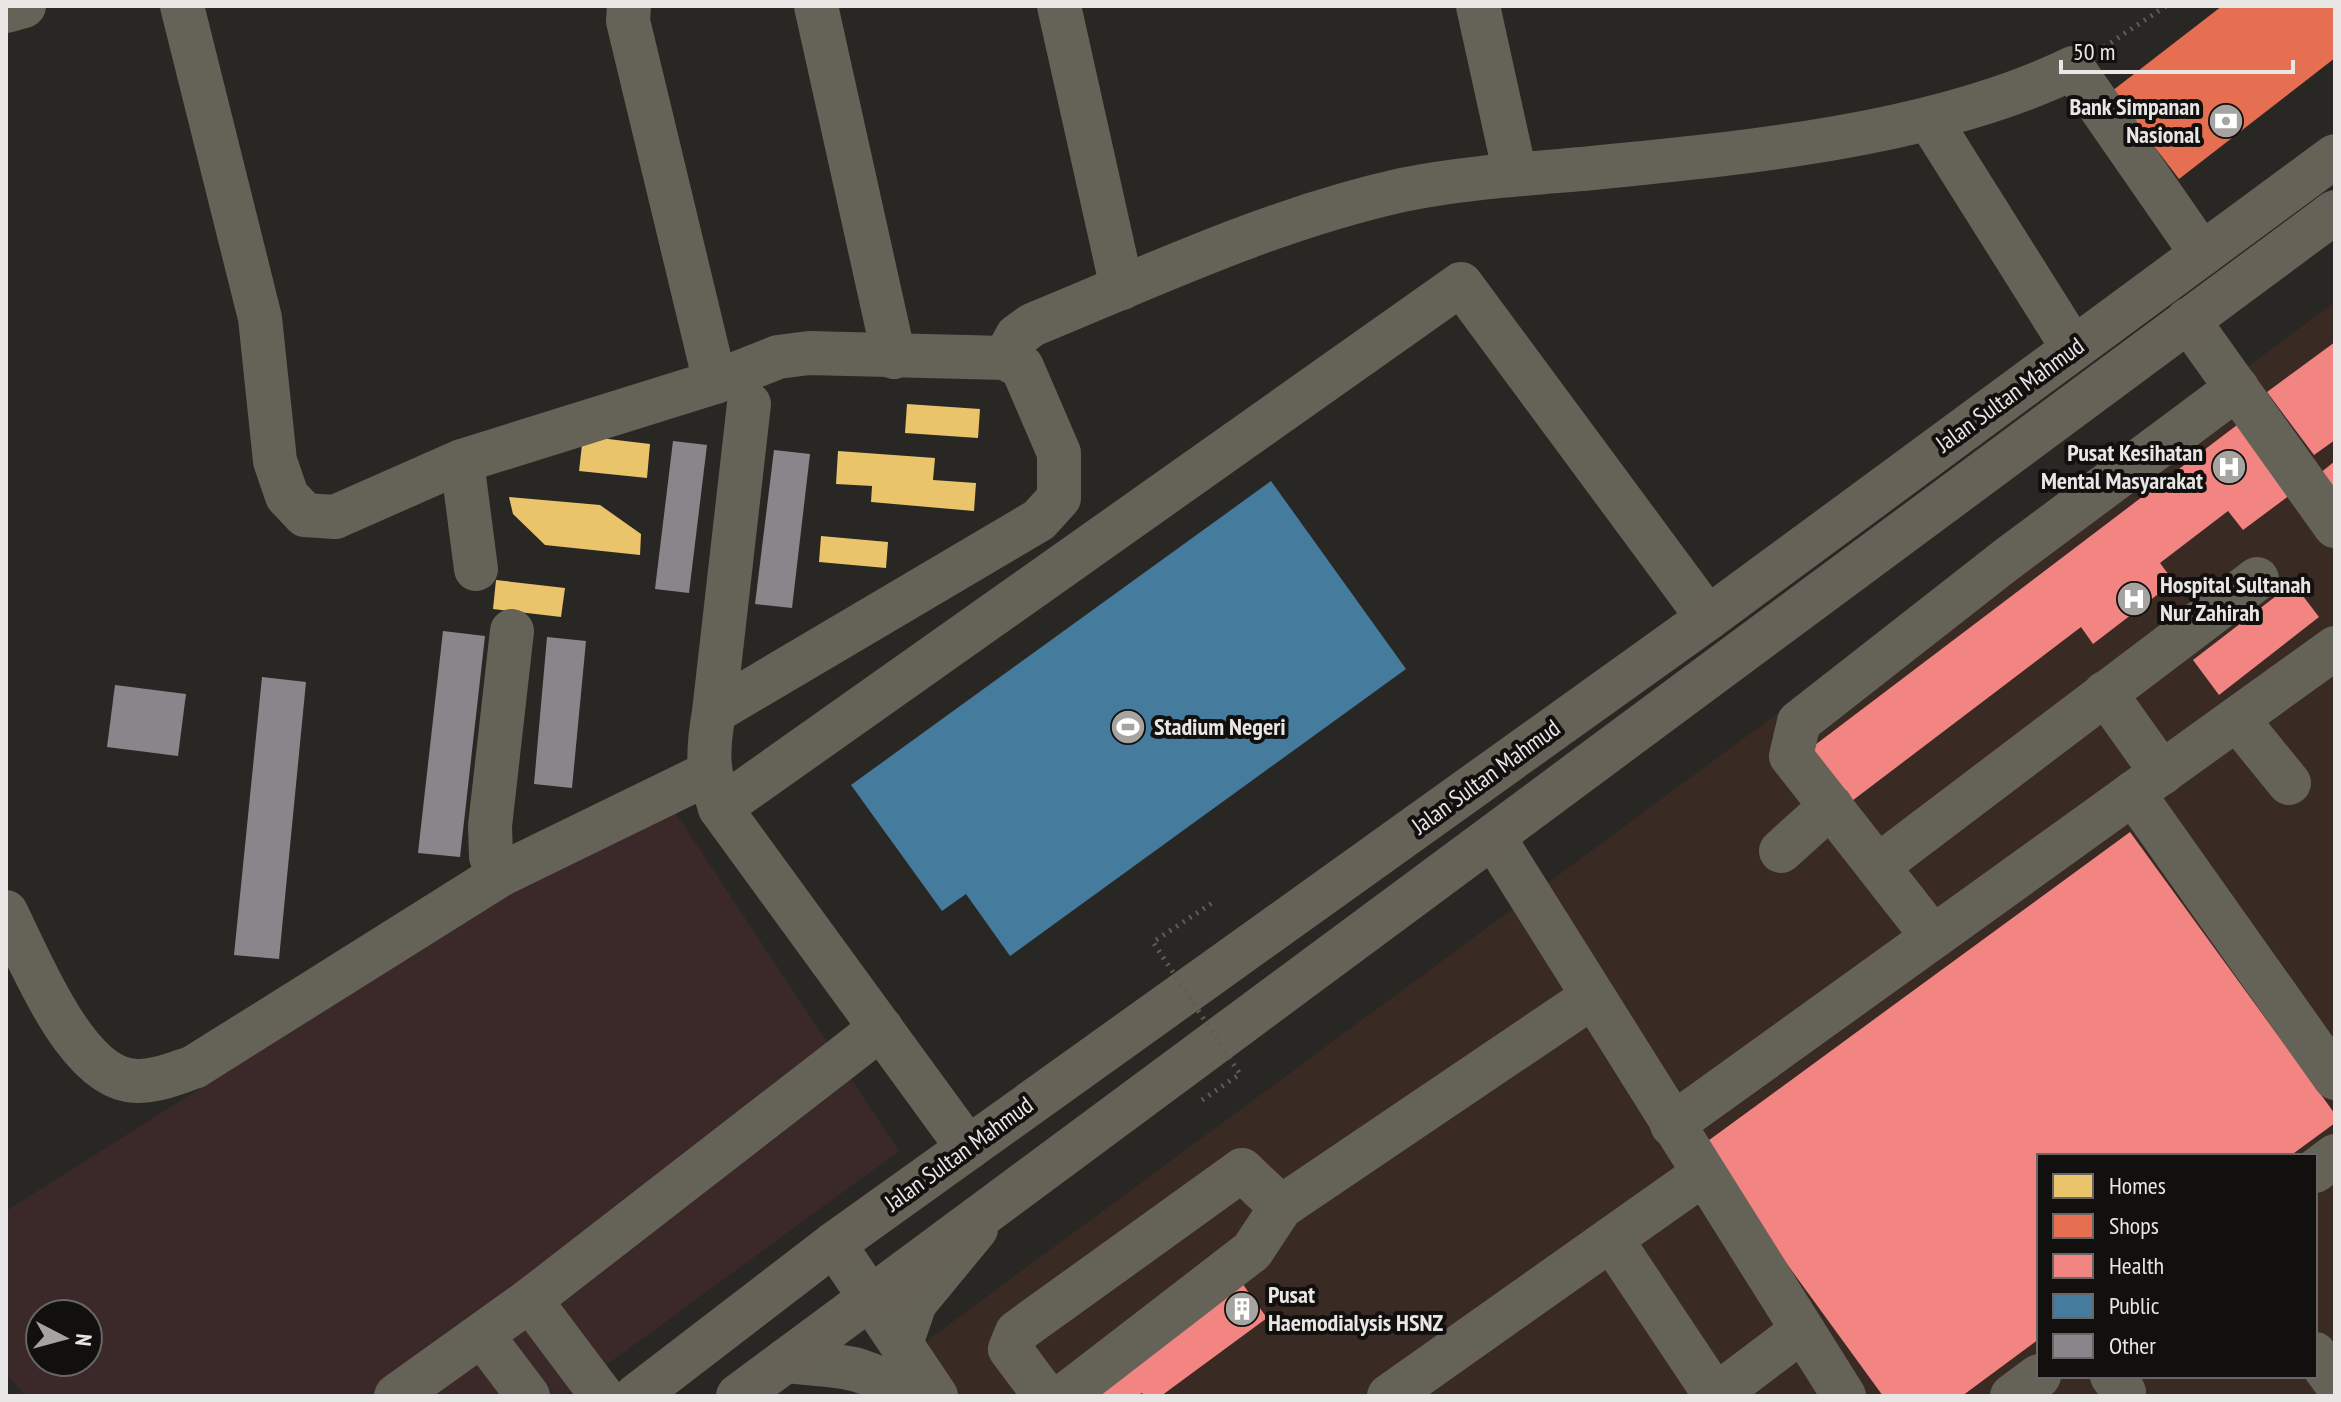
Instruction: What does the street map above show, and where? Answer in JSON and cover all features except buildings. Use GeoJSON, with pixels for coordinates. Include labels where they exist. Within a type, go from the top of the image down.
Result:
{"type":"FeatureCollection","features":[{"type":"Feature","properties":{"kind":"main road","name":"Jalan Sultan Mahmud"},"geometry":{"type":"LineString","coordinates":[[636,1396],[834,1244],[1708,618],[2335,156]]}},
{"type":"Feature","properties":{"kind":"main road","name":"Jalan Sultan Mahmud"},"geometry":{"type":"LineString","coordinates":[[738,1396],[2335,212]]}},
{"type":"Feature","properties":{"kind":"street"},"geometry":{"type":"LineString","coordinates":[[6,11],[24,6]]}},
{"type":"Feature","properties":{"kind":"street"},"geometry":{"type":"LineString","coordinates":[[182,6],[260,318],[275,461],[287,496],[305,515],[335,517],[462,461],[732,393],[778,357],[809,353],[1005,358],[1022,367],[1059,453],[1059,498],[1039,520],[714,712]]}},
{"type":"Feature","properties":{"kind":"street"},"geometry":{"type":"LineString","coordinates":[[629,6],[628,21],[732,393],[714,712],[707,751],[714,791],[968,1148]]}},
{"type":"Feature","properties":{"kind":"street"},"geometry":{"type":"LineString","coordinates":[[816,6],[894,357]]}},
{"type":"Feature","properties":{"kind":"street"},"geometry":{"type":"LineString","coordinates":[[1478,6],[1515,174]]}},
{"type":"Feature","properties":{"kind":"street"},"geometry":{"type":"LineString","coordinates":[[1071,8],[1122,288]]}},
{"type":"Feature","properties":{"kind":"street"},"geometry":{"type":"LineString","coordinates":[[1005,358],[1017,336],[1032,325],[1268,227],[1403,190],[1515,174],[1736,153],[1929,119],[2051,79],[2073,68],[2202,254]]}},
{"type":"Feature","properties":{"kind":"street"},"geometry":{"type":"LineString","coordinates":[[1929,119],[2073,348]]}},
{"type":"Feature","properties":{"kind":"street"},"geometry":{"type":"LineString","coordinates":[[6,912],[47,994],[92,1062],[108,1073],[129,1080],[155,1080],[194,1067],[500,875],[714,791],[1461,284],[1708,618]]}},
{"type":"Feature","properties":{"kind":"street"},"geometry":{"type":"LineString","coordinates":[[2188,320],[2335,526]]}},
{"type":"Feature","properties":{"kind":"street"},"geometry":{"type":"LineString","coordinates":[[1933,937],[1791,756],[1799,722],[2006,560],[2237,388]]}},
{"type":"Feature","properties":{"kind":"street"},"geometry":{"type":"LineString","coordinates":[[462,461],[476,569]]}},
{"type":"Feature","properties":{"kind":"street"},"geometry":{"type":"LineString","coordinates":[[1878,866],[2257,579]]}},
{"type":"Feature","properties":{"kind":"street"},"geometry":{"type":"LineString","coordinates":[[500,875],[491,857],[490,826],[512,631]]}},
{"type":"Feature","properties":{"kind":"street"},"geometry":{"type":"LineString","coordinates":[[1672,1125],[2335,648]]}},
{"type":"Feature","properties":{"kind":"street"},"geometry":{"type":"LineString","coordinates":[[2105,693],[2148,783],[2335,1078]]}},
{"type":"Feature","properties":{"kind":"street"},"geometry":{"type":"LineString","coordinates":[[2237,719],[2289,783]]}},
{"type":"Feature","properties":{"kind":"street"},"geometry":{"type":"LineString","coordinates":[[1781,851],[1831,806]]}},
{"type":"Feature","properties":{"kind":"street"},"geometry":{"type":"LineString","coordinates":[[1494,838],[1800,1332],[1844,1396]]}},
{"type":"Feature","properties":{"kind":"street"},"geometry":{"type":"LineString","coordinates":[[1064,1396],[1252,1251],[1281,1207],[1592,997]]}},
{"type":"Feature","properties":{"kind":"street"},"geometry":{"type":"LineString","coordinates":[[396,1396],[530,1300],[881,1028]]}},
{"type":"Feature","properties":{"kind":"street"},"geometry":{"type":"LineString","coordinates":[[2317,1170],[2335,1156]]}},
{"type":"Feature","properties":{"kind":"street"},"geometry":{"type":"LineString","coordinates":[[1045,1396],[1010,1349],[1017,1332],[1242,1170],[1281,1207]]}},
{"type":"Feature","properties":{"kind":"street"},"geometry":{"type":"LineString","coordinates":[[1389,1396],[1703,1174]]}},
{"type":"Feature","properties":{"kind":"street"},"geometry":{"type":"LineString","coordinates":[[901,1344],[915,1303],[995,1206]]}},
{"type":"Feature","properties":{"kind":"street"},"geometry":{"type":"LineString","coordinates":[[1611,1239],[1715,1396],[1800,1332]]}},
{"type":"Feature","properties":{"kind":"street"},"geometry":{"type":"LineString","coordinates":[[834,1244],[936,1396]]}},
{"type":"Feature","properties":{"kind":"street"},"geometry":{"type":"LineString","coordinates":[[530,1300],[602,1396]]}},
{"type":"Feature","properties":{"kind":"street"},"geometry":{"type":"LineString","coordinates":[[482,1335],[528,1396]]}},
{"type":"Feature","properties":{"kind":"street"},"geometry":{"type":"LineString","coordinates":[[2317,1357],[2335,1382]]}},
{"type":"Feature","properties":{"kind":"street"},"geometry":{"type":"LineString","coordinates":[[785,1361],[862,1369],[880,1375],[907,1396]]}},
{"type":"Feature","properties":{"kind":"street"},"geometry":{"type":"LineString","coordinates":[[2012,1396],[2037,1377]]}},
{"type":"Feature","properties":{"kind":"path"},"geometry":{"type":"LineString","coordinates":[[2073,68],[2166,6]]}},
{"type":"Feature","properties":{"kind":"path"},"geometry":{"type":"LineString","coordinates":[[1202,1100],[1240,1074],[1153,942],[1212,903]]}},
{"type":"Feature","properties":{"kind":"shaded area","name":"Hospital Sultanah Nur Zahirah"},"geometry":{"type":"Polygon","coordinates":[[[2335,302],[2335,1396],[852,1396],[2335,302]]]}},
{"type":"Feature","properties":{"kind":"shaded area"},"geometry":{"type":"Polygon","coordinates":[[[667,800],[899,1151],[564,1396],[25,1396],[6,1372],[6,1211],[569,855],[667,800]]]}},
{"type":"Feature","properties":{"kind":"place","name":"Bank Simpanan Nasional"},"geometry":{"type":"Point","coordinates":[2226,121]}},
{"type":"Feature","properties":{"kind":"place","name":"Pusat Kesihatan Mental Masyarakat"},"geometry":{"type":"Point","coordinates":[2229,467]}},
{"type":"Feature","properties":{"kind":"place","name":"Hospital Sultanah Nur Zahirah"},"geometry":{"type":"Point","coordinates":[2134,599]}},
{"type":"Feature","properties":{"kind":"place","name":"Stadium Negeri"},"geometry":{"type":"Point","coordinates":[1128,727]}},
{"type":"Feature","properties":{"kind":"place","name":"Pusat Haemodialysis HSNZ"},"geometry":{"type":"Point","coordinates":[1242,1309]}}]}
